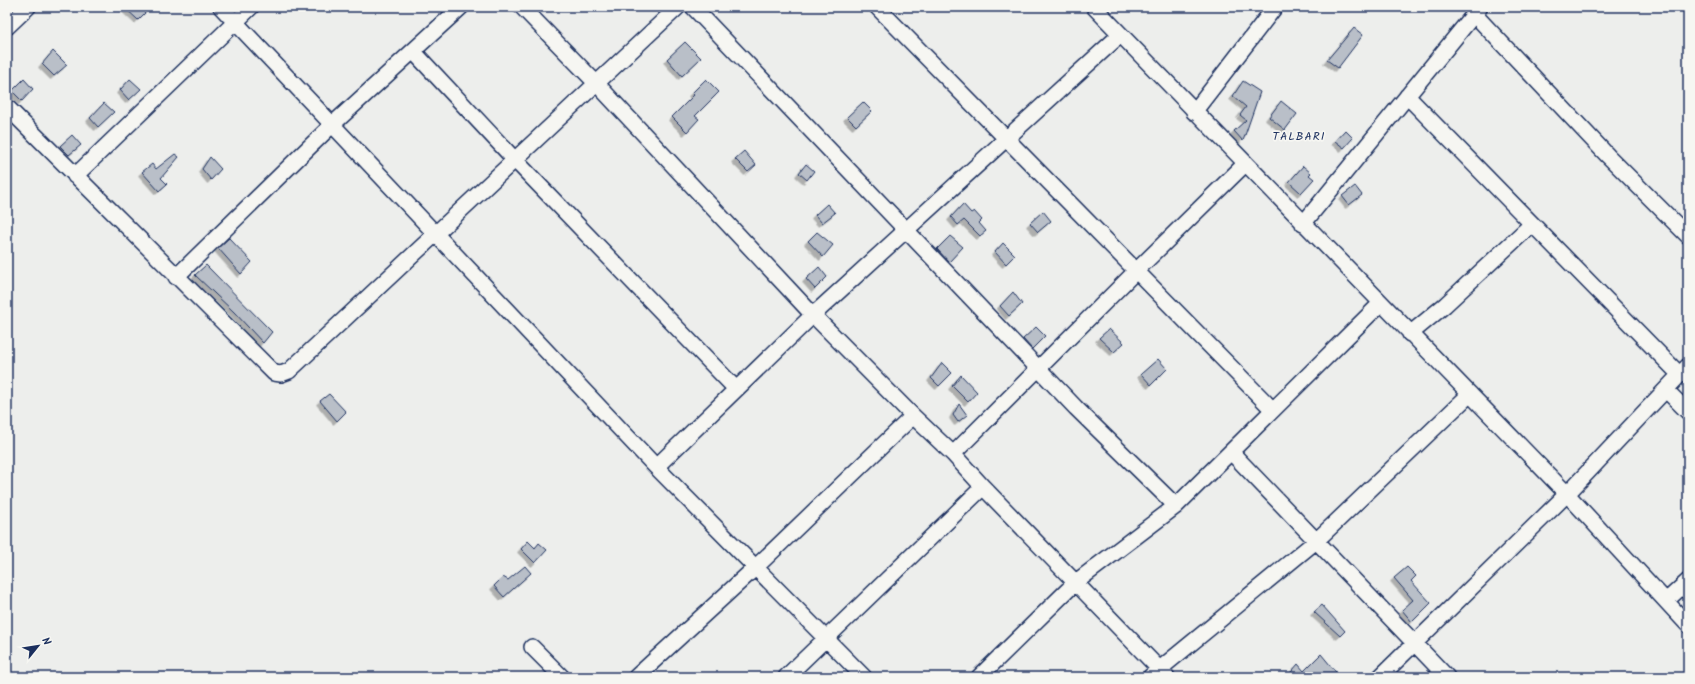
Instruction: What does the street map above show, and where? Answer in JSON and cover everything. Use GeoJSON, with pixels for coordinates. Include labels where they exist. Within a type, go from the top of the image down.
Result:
{"type":"FeatureCollection","features":[{"type":"Feature","properties":{"kind":"street"},"geometry":{"type":"LineString","coordinates":[[7,27],[28,7]]}},
{"type":"Feature","properties":{"kind":"street"},"geometry":{"type":"LineString","coordinates":[[221,7],[334,124],[656,467],[864,677]]}},
{"type":"Feature","properties":{"kind":"street"},"geometry":{"type":"LineString","coordinates":[[76,176],[251,7]]}},
{"type":"Feature","properties":{"kind":"street"},"geometry":{"type":"LineString","coordinates":[[176,277],[334,124],[461,7]]}},
{"type":"Feature","properties":{"kind":"street"},"geometry":{"type":"LineString","coordinates":[[522,7],[597,84],[814,315],[913,416],[953,454],[983,487],[1076,582],[1159,674],[1316,541],[1470,394]]}},
{"type":"Feature","properties":{"kind":"street"},"geometry":{"type":"LineString","coordinates":[[7,106],[176,277],[274,373],[281,374],[289,371],[678,7]]}},
{"type":"Feature","properties":{"kind":"street"},"geometry":{"type":"LineString","coordinates":[[693,7],[1082,413],[1176,506]]}},
{"type":"Feature","properties":{"kind":"street"},"geometry":{"type":"LineString","coordinates":[[877,7],[1273,410]]}},
{"type":"Feature","properties":{"kind":"street"},"geometry":{"type":"LineString","coordinates":[[1094,7],[1194,112],[1567,494],[1688,625]]}},
{"type":"Feature","properties":{"kind":"street"},"geometry":{"type":"LineString","coordinates":[[1194,112],[1275,7]]}},
{"type":"Feature","properties":{"kind":"street"},"geometry":{"type":"LineString","coordinates":[[1303,224],[1477,10],[1608,156],[1688,236]]}},
{"type":"Feature","properties":{"kind":"street"},"geometry":{"type":"LineString","coordinates":[[656,467],[814,315],[1120,35]]}},
{"type":"Feature","properties":{"kind":"street"},"geometry":{"type":"LineString","coordinates":[[413,51],[514,159],[736,389]]}},
{"type":"Feature","properties":{"kind":"street"},"geometry":{"type":"LineString","coordinates":[[1380,677],[1567,494],[1684,370],[1532,224],[1407,96]]}},
{"type":"Feature","properties":{"kind":"street"},"geometry":{"type":"LineString","coordinates":[[953,454],[1136,271],[1246,164]]}},
{"type":"Feature","properties":{"kind":"street"},"geometry":{"type":"LineString","coordinates":[[1410,334],[1445,305],[1532,224]]}},
{"type":"Feature","properties":{"kind":"street"},"geometry":{"type":"LineString","coordinates":[[979,677],[1076,582],[1176,506],[1381,303]]}},
{"type":"Feature","properties":{"kind":"street"},"geometry":{"type":"LineString","coordinates":[[1666,390],[1688,412]]}},
{"type":"Feature","properties":{"kind":"street"},"geometry":{"type":"LineString","coordinates":[[636,677],[756,567],[913,416]]}},
{"type":"Feature","properties":{"kind":"street"},"geometry":{"type":"LineString","coordinates":[[1231,452],[1447,677]]}},
{"type":"Feature","properties":{"kind":"street"},"geometry":{"type":"LineString","coordinates":[[786,677],[983,487]]}},
{"type":"Feature","properties":{"kind":"street"},"geometry":{"type":"LineString","coordinates":[[1666,601],[1688,581]]}},
{"type":"Feature","properties":{"kind":"street"},"geometry":{"type":"LineString","coordinates":[[532,647],[562,677]]}},
{"type":"Feature","properties":{"kind":"building"},"geometry":{"type":"Polygon","coordinates":[[[124,7],[151,7],[138,20],[124,7]]]}},
{"type":"Feature","properties":{"kind":"building"},"geometry":{"type":"Polygon","coordinates":[[[1354,28],[1363,35],[1338,68],[1327,60],[1354,28]]]}},
{"type":"Feature","properties":{"kind":"building"},"geometry":{"type":"Polygon","coordinates":[[[685,42],[701,58],[682,76],[667,59],[685,42]]]}},
{"type":"Feature","properties":{"kind":"building"},"geometry":{"type":"Polygon","coordinates":[[[53,51],[67,65],[54,76],[42,64],[53,51]]]}},
{"type":"Feature","properties":{"kind":"building"},"geometry":{"type":"Polygon","coordinates":[[[24,79],[33,89],[22,101],[12,91],[24,79]]]}},
{"type":"Feature","properties":{"kind":"building"},"geometry":{"type":"Polygon","coordinates":[[[130,79],[141,89],[129,100],[120,90],[130,79]]]}},
{"type":"Feature","properties":{"kind":"building"},"geometry":{"type":"Polygon","coordinates":[[[706,79],[719,92],[695,116],[699,119],[687,132],[672,117],[694,95],[692,93],[706,79]]]}},
{"type":"Feature","properties":{"kind":"building"},"geometry":{"type":"Polygon","coordinates":[[[1243,81],[1260,92],[1243,141],[1234,131],[1246,120],[1240,115],[1246,107],[1233,96],[1243,81]]]}},
{"type":"Feature","properties":{"kind":"building"},"geometry":{"type":"Polygon","coordinates":[[[1281,101],[1297,114],[1285,130],[1269,117],[1281,101]]]}},
{"type":"Feature","properties":{"kind":"building"},"geometry":{"type":"Polygon","coordinates":[[[863,102],[872,111],[856,126],[847,117],[863,102]]]}},
{"type":"Feature","properties":{"kind":"building"},"geometry":{"type":"Polygon","coordinates":[[[104,103],[114,112],[98,127],[90,118],[104,103]]]}},
{"type":"Feature","properties":{"kind":"building"},"geometry":{"type":"Polygon","coordinates":[[[1345,130],[1353,138],[1344,148],[1335,141],[1345,130]]]}},
{"type":"Feature","properties":{"kind":"building"},"geometry":{"type":"Polygon","coordinates":[[[72,135],[81,145],[69,155],[60,146],[72,135]]]}},
{"type":"Feature","properties":{"kind":"building"},"geometry":{"type":"Polygon","coordinates":[[[744,151],[756,165],[748,172],[735,159],[744,151]]]}},
{"type":"Feature","properties":{"kind":"building"},"geometry":{"type":"Polygon","coordinates":[[[175,154],[179,157],[161,178],[167,184],[159,191],[142,172],[152,164],[156,169],[175,154]]]}},
{"type":"Feature","properties":{"kind":"building"},"geometry":{"type":"Polygon","coordinates":[[[210,157],[221,169],[211,180],[202,169],[210,157]]]}},
{"type":"Feature","properties":{"kind":"building"},"geometry":{"type":"Polygon","coordinates":[[[806,164],[814,171],[807,180],[799,173],[806,164]]]}},
{"type":"Feature","properties":{"kind":"building"},"geometry":{"type":"Polygon","coordinates":[[[1303,166],[1311,173],[1309,175],[1314,179],[1301,193],[1289,182],[1303,166]]]}},
{"type":"Feature","properties":{"kind":"building"},"geometry":{"type":"Polygon","coordinates":[[[1355,186],[1362,195],[1349,205],[1342,196],[1355,186]]]}},
{"type":"Feature","properties":{"kind":"building"},"geometry":{"type":"Polygon","coordinates":[[[827,204],[835,213],[822,223],[815,215],[827,204]]]}},
{"type":"Feature","properties":{"kind":"building"},"geometry":{"type":"Polygon","coordinates":[[[963,204],[971,213],[974,211],[982,220],[979,223],[986,231],[980,236],[964,220],[958,225],[951,217],[963,204]]]}},
{"type":"Feature","properties":{"kind":"building"},"geometry":{"type":"Polygon","coordinates":[[[1043,211],[1051,221],[1038,232],[1030,223],[1043,211]]]}},
{"type":"Feature","properties":{"kind":"building"},"geometry":{"type":"Polygon","coordinates":[[[817,232],[833,245],[823,257],[808,241],[817,232]]]}},
{"type":"Feature","properties":{"kind":"building"},"geometry":{"type":"Polygon","coordinates":[[[950,236],[963,247],[949,262],[937,249],[950,236]]]}},
{"type":"Feature","properties":{"kind":"building"},"geometry":{"type":"Polygon","coordinates":[[[229,238],[252,262],[241,274],[218,248],[229,238]]]}},
{"type":"Feature","properties":{"kind":"building"},"geometry":{"type":"Polygon","coordinates":[[[1003,243],[1015,255],[1006,264],[995,252],[1003,243]]]}},
{"type":"Feature","properties":{"kind":"building"},"geometry":{"type":"Polygon","coordinates":[[[206,265],[272,332],[263,343],[234,312],[195,275],[206,265]]]}},
{"type":"Feature","properties":{"kind":"building"},"geometry":{"type":"Polygon","coordinates":[[[819,267],[827,277],[815,289],[806,279],[819,267]]]}},
{"type":"Feature","properties":{"kind":"building"},"geometry":{"type":"Polygon","coordinates":[[[1013,292],[1022,304],[1009,316],[1000,306],[1013,292]]]}},
{"type":"Feature","properties":{"kind":"building"},"geometry":{"type":"Polygon","coordinates":[[[1036,327],[1045,336],[1032,349],[1023,339],[1036,327]]]}},
{"type":"Feature","properties":{"kind":"building"},"geometry":{"type":"Polygon","coordinates":[[[1109,329],[1124,343],[1114,352],[1099,338],[1109,329]]]}},
{"type":"Feature","properties":{"kind":"building"},"geometry":{"type":"Polygon","coordinates":[[[1158,359],[1167,369],[1151,385],[1141,374],[1158,359]]]}},
{"type":"Feature","properties":{"kind":"building"},"geometry":{"type":"Polygon","coordinates":[[[942,363],[952,373],[939,386],[931,378],[942,363]]]}},
{"type":"Feature","properties":{"kind":"building"},"geometry":{"type":"Polygon","coordinates":[[[961,375],[977,392],[968,402],[952,386],[961,375]]]}},
{"type":"Feature","properties":{"kind":"building"},"geometry":{"type":"Polygon","coordinates":[[[329,394],[346,412],[337,421],[320,401],[329,394]]]}},
{"type":"Feature","properties":{"kind":"building"},"geometry":{"type":"Polygon","coordinates":[[[959,404],[967,415],[958,422],[953,415],[959,404]]]}},
{"type":"Feature","properties":{"kind":"building"},"geometry":{"type":"Polygon","coordinates":[[[528,541],[535,548],[539,543],[547,550],[535,563],[521,549],[528,541]]]}},
{"type":"Feature","properties":{"kind":"building"},"geometry":{"type":"Polygon","coordinates":[[[525,566],[531,573],[504,597],[494,586],[503,577],[508,580],[525,566]]]}},
{"type":"Feature","properties":{"kind":"building"},"geometry":{"type":"Polygon","coordinates":[[[1407,567],[1416,576],[1411,581],[1431,603],[1412,622],[1402,610],[1413,600],[1394,578],[1407,567]]]}},
{"type":"Feature","properties":{"kind":"building"},"geometry":{"type":"Polygon","coordinates":[[[1322,605],[1345,631],[1340,636],[1314,612],[1322,605]]]}},
{"type":"Feature","properties":{"kind":"building"},"geometry":{"type":"Polygon","coordinates":[[[1321,654],[1340,677],[1287,677],[1298,664],[1304,671],[1321,654]]]}},
{"type":"Feature","properties":{"kind":"district","name":"TALBARI"},"geometry":{"type":"Point","coordinates":[1299,136]}}]}
